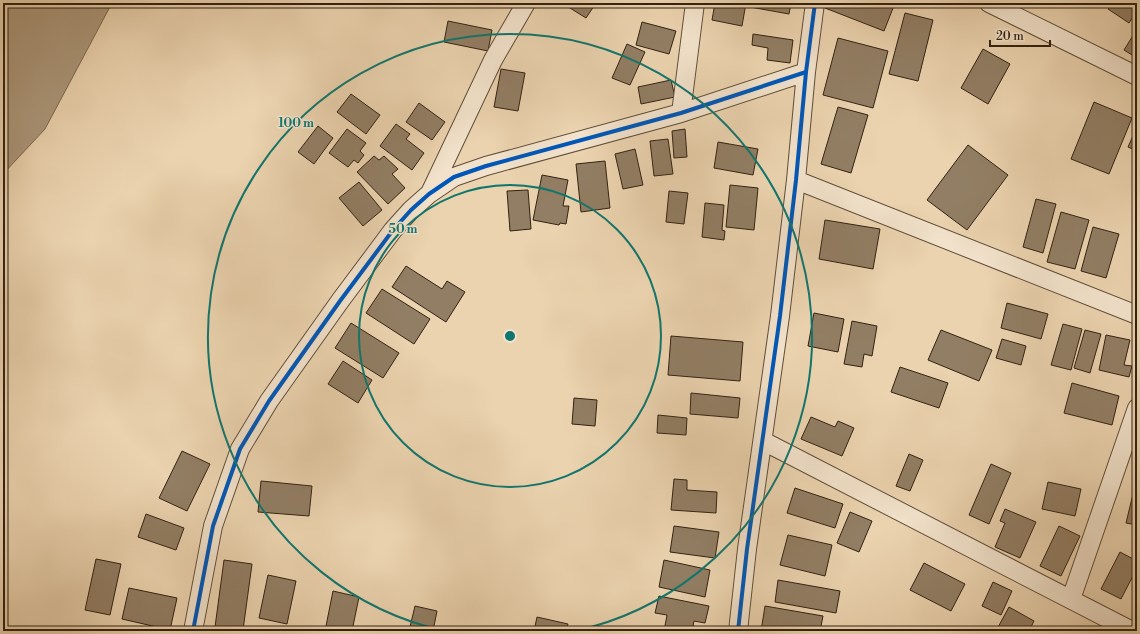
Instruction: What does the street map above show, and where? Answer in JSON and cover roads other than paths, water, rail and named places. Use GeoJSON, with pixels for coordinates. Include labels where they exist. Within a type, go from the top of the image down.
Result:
{"type":"FeatureCollection","features":[{"type":"Feature","properties":{"kind":"street"},"geometry":{"type":"LineString","coordinates":[[429,194],[493,60],[526,3]]}},
{"type":"Feature","properties":{"kind":"street"},"geometry":{"type":"LineString","coordinates":[[681,113],[695,3]]}},
{"type":"Feature","properties":{"kind":"street"},"geometry":{"type":"LineString","coordinates":[[738,631],[747,548],[780,316],[796,180],[806,72],[815,3]]}},
{"type":"Feature","properties":{"kind":"street"},"geometry":{"type":"LineString","coordinates":[[989,3],[1137,76]]}},
{"type":"Feature","properties":{"kind":"street"},"geometry":{"type":"LineString","coordinates":[[192,631],[213,526],[240,449],[269,401],[344,295],[393,230],[411,210],[429,194],[454,177],[486,166],[681,113],[806,72]]}},
{"type":"Feature","properties":{"kind":"street"},"geometry":{"type":"LineString","coordinates":[[796,180],[1137,314]]}},
{"type":"Feature","properties":{"kind":"street"},"geometry":{"type":"LineString","coordinates":[[1071,599],[1137,408]]}},
{"type":"Feature","properties":{"kind":"street"},"geometry":{"type":"LineString","coordinates":[[763,441],[1132,631]]}}]}
